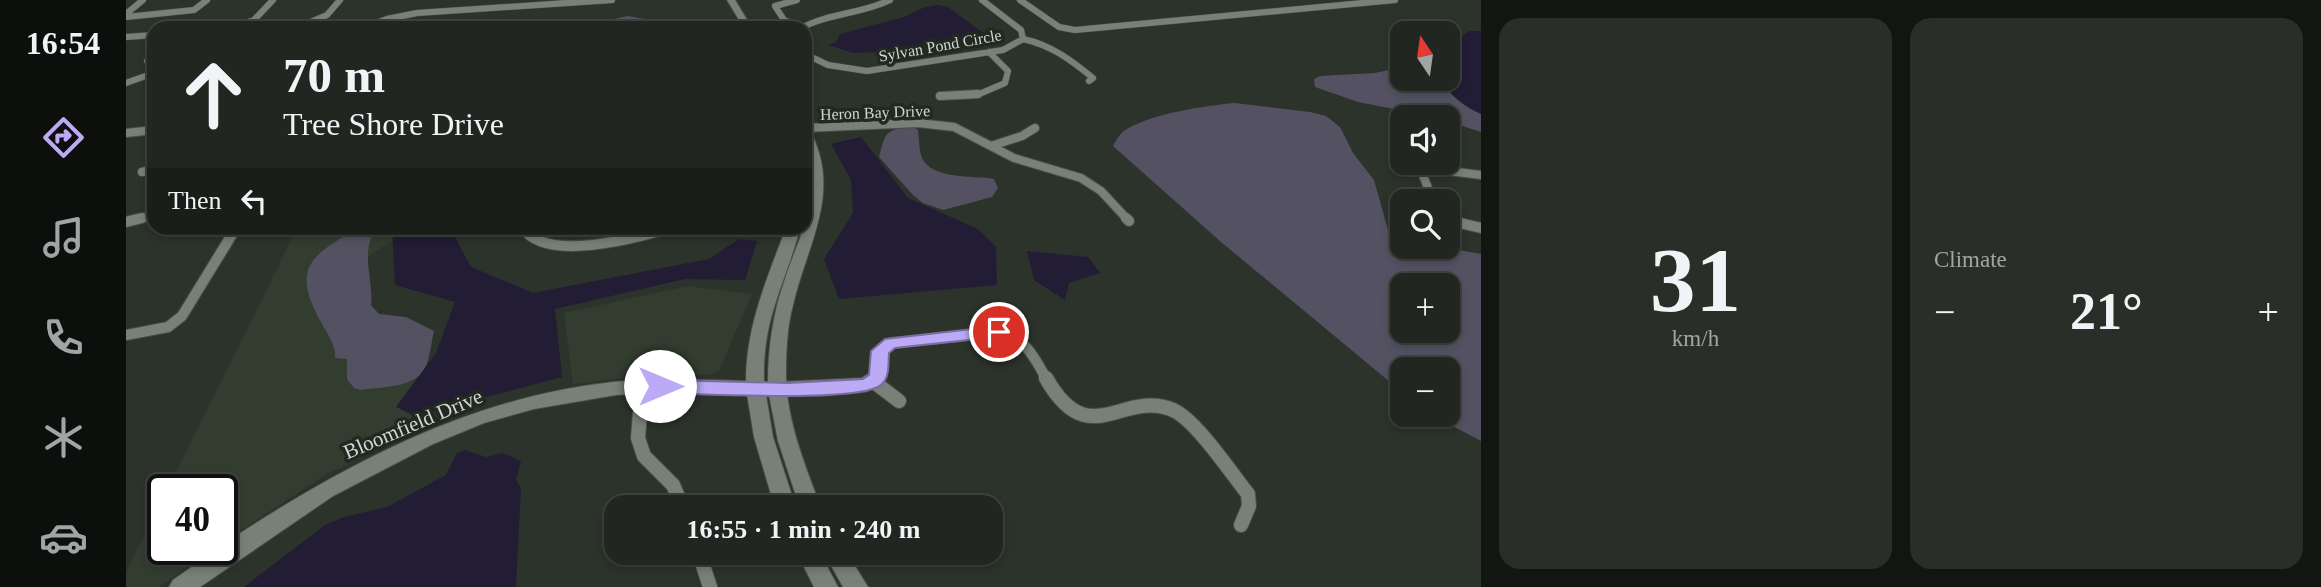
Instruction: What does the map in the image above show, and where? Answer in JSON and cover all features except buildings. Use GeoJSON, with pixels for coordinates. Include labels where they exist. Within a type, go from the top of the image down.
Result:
{"type":"FeatureCollection","features":[{"type":"Feature","properties":{"kind":"street"},"geometry":{"type":"LineString","coordinates":[[126,15],[143,0]]}},
{"type":"Feature","properties":{"kind":"street"},"geometry":{"type":"LineString","coordinates":[[126,15],[194,10],[207,0]]}},
{"type":"Feature","properties":{"kind":"street"},"geometry":{"type":"LineString","coordinates":[[249,21],[259,16],[273,0]]}},
{"type":"Feature","properties":{"kind":"street"},"geometry":{"type":"LineString","coordinates":[[313,21],[327,15],[340,0],[349,0]]}},
{"type":"Feature","properties":{"kind":"street"},"geometry":{"type":"LineString","coordinates":[[477,9],[479,0]]}},
{"type":"Feature","properties":{"kind":"street"},"geometry":{"type":"LineString","coordinates":[[384,21],[402,15],[611,0]]}},
{"type":"Feature","properties":{"kind":"street"},"geometry":{"type":"LineString","coordinates":[[720,0],[730,19]]}},
{"type":"Feature","properties":{"kind":"street"},"geometry":{"type":"LineString","coordinates":[[731,0],[744,21]]}},
{"type":"Feature","properties":{"kind":"street"},"geometry":{"type":"LineString","coordinates":[[786,21],[775,6],[797,0]]}},
{"type":"Feature","properties":{"kind":"street"},"geometry":{"type":"LineString","coordinates":[[812,23],[870,9],[890,0]]}},
{"type":"Feature","properties":{"kind":"street","name":"Sylvan Pond Circle"},"geometry":{"type":"LineString","coordinates":[[812,57],[828,65],[867,71],[989,52],[1013,46],[1023,39],[1021,30],[982,0]]}},
{"type":"Feature","properties":{"kind":"street"},"geometry":{"type":"LineString","coordinates":[[1020,0],[1059,27],[1075,30],[1395,0]]}},
{"type":"Feature","properties":{"kind":"street"},"geometry":{"type":"LineString","coordinates":[[126,37],[147,36]]}},
{"type":"Feature","properties":{"kind":"street"},"geometry":{"type":"LineString","coordinates":[[1023,39],[1048,45],[1062,53],[1093,78],[1089,81]]}},
{"type":"Feature","properties":{"kind":"street"},"geometry":{"type":"LineString","coordinates":[[940,96],[977,95],[1005,83],[1008,71],[989,52]]}},
{"type":"Feature","properties":{"kind":"street"},"geometry":{"type":"LineString","coordinates":[[126,83],[147,76]]}},
{"type":"Feature","properties":{"kind":"street","name":"Heron Bay Drive"},"geometry":{"type":"LineString","coordinates":[[812,130],[934,123],[954,127],[1014,158],[1081,178],[1101,191],[1129,221]]}},
{"type":"Feature","properties":{"kind":"street"},"geometry":{"type":"LineString","coordinates":[[991,146],[1022,136],[1035,128]]}},
{"type":"Feature","properties":{"kind":"street"},"geometry":{"type":"LineString","coordinates":[[126,133],[147,131]]}},
{"type":"Feature","properties":{"kind":"street"},"geometry":{"type":"LineString","coordinates":[[812,148],[816,159],[818,184],[812,205]]}},
{"type":"Feature","properties":{"kind":"street"},"geometry":{"type":"LineString","coordinates":[[1428,189],[1421,170],[1424,167],[1481,175]]}},
{"type":"Feature","properties":{"kind":"street"},"geometry":{"type":"LineString","coordinates":[[142,172],[147,171]]}},
{"type":"Feature","properties":{"kind":"street"},"geometry":{"type":"LineString","coordinates":[[126,222],[147,217]]}},
{"type":"Feature","properties":{"kind":"street"},"geometry":{"type":"LineString","coordinates":[[1460,223],[1481,228]]}},
{"type":"Feature","properties":{"kind":"street"},"geometry":{"type":"LineString","coordinates":[[126,335],[167,327],[182,316],[232,235]]}},
{"type":"Feature","properties":{"kind":"street"},"geometry":{"type":"LineString","coordinates":[[528,235],[539,243],[556,246],[572,246],[618,235]]}},
{"type":"Feature","properties":{"kind":"street"},"geometry":{"type":"LineString","coordinates":[[782,495],[766,444],[756,388],[757,342],[761,316],[790,235]]}},
{"type":"Feature","properties":{"kind":"street"},"geometry":{"type":"LineString","coordinates":[[804,235],[780,328],[778,389],[790,448],[806,495]]}},
{"type":"Feature","properties":{"kind":"street"},"geometry":{"type":"LineString","coordinates":[[874,382],[878,376],[880,351],[891,343],[999,332],[1016,337],[1064,405],[1078,414],[1095,416],[1156,404],[1176,410],[1188,420],[1248,494],[1249,506],[1241,526]]}},
{"type":"Feature","properties":{"kind":"street"},"geometry":{"type":"LineString","coordinates":[[778,389],[816,389],[874,382],[899,401]]}},
{"type":"Feature","properties":{"kind":"street"},"geometry":{"type":"LineString","coordinates":[[642,387],[638,438],[644,456],[673,485],[677,495]]}},
{"type":"Feature","properties":{"kind":"street","name":"Bloomfield Drive"},"geometry":{"type":"LineString","coordinates":[[181,587],[268,524],[335,482],[390,454],[481,417],[528,404],[594,391],[642,387],[778,389]]}},
{"type":"Feature","properties":{"kind":"street"},"geometry":{"type":"LineString","coordinates":[[703,565],[710,587]]}},
{"type":"Feature","properties":{"kind":"street"},"geometry":{"type":"LineString","coordinates":[[815,565],[827,587]]}},
{"type":"Feature","properties":{"kind":"street"},"geometry":{"type":"LineString","coordinates":[[842,565],[856,587]]}},
{"type":"Feature","properties":{"kind":"shaded area"},"geometry":{"type":"Polygon","coordinates":[[[937,5],[948,7],[982,32],[978,38],[878,52],[853,53],[828,45],[836,42],[840,34],[937,5]]]}},
{"type":"Feature","properties":{"kind":"shaded area"},"geometry":{"type":"Polygon","coordinates":[[[627,16],[645,21],[605,21],[627,16]]]}},
{"type":"Feature","properties":{"kind":"shaded area"},"geometry":{"type":"Polygon","coordinates":[[[1470,31],[1481,31],[1481,114],[1449,91],[1460,91],[1460,37],[1470,31]]]}},
{"type":"Feature","properties":{"kind":"shaded area"},"geometry":{"type":"Polygon","coordinates":[[[1390,70],[1390,91],[1449,91],[1481,114],[1481,132],[1460,125],[1460,105],[1390,105],[1390,108],[1358,102],[1315,87],[1314,79],[1320,76],[1390,70]]]}},
{"type":"Feature","properties":{"kind":"shaded area"},"geometry":{"type":"Polygon","coordinates":[[[1235,103],[1326,116],[1340,127],[1353,153],[1374,180],[1390,237],[1390,259],[1460,259],[1460,250],[1481,254],[1481,441],[1455,427],[1460,427],[1460,357],[1390,357],[1390,382],[1221,242],[1113,146],[1122,132],[1138,123],[1179,111],[1235,103]]]}},
{"type":"Feature","properties":{"kind":"shaded area"},"geometry":{"type":"Polygon","coordinates":[[[913,127],[918,130],[921,155],[927,165],[944,173],[994,179],[998,188],[992,197],[943,210],[923,203],[913,195],[879,157],[888,133],[913,127]]]}},
{"type":"Feature","properties":{"kind":"shaded area"},"geometry":{"type":"Polygon","coordinates":[[[861,137],[908,198],[978,229],[996,247],[997,285],[839,299],[824,259],[853,213],[851,180],[831,144],[861,137]]]}},
{"type":"Feature","properties":{"kind":"shaded area"},"geometry":{"type":"Polygon","coordinates":[[[294,235],[401,235],[361,261],[369,332],[412,370],[430,425],[325,475],[238,532],[238,474],[175,474],[294,235]]]}},
{"type":"Feature","properties":{"kind":"shaded area"},"geometry":{"type":"Polygon","coordinates":[[[346,235],[373,235],[368,254],[371,305],[379,314],[406,317],[434,331],[429,356],[419,376],[404,383],[360,390],[354,388],[347,379],[347,359],[335,358],[333,344],[307,288],[307,275],[311,264],[328,246],[346,235]]]}},
{"type":"Feature","properties":{"kind":"shaded area"},"geometry":{"type":"Polygon","coordinates":[[[392,235],[454,235],[471,267],[533,293],[709,259],[739,239],[757,241],[745,280],[685,279],[555,309],[562,377],[415,416],[396,407],[436,353],[455,302],[395,285],[392,235]]]}},
{"type":"Feature","properties":{"kind":"shaded area"},"geometry":{"type":"Polygon","coordinates":[[[1027,251],[1088,257],[1100,273],[1069,283],[1065,300],[1034,280],[1027,251]]]}},
{"type":"Feature","properties":{"kind":"shaded area"},"geometry":{"type":"Polygon","coordinates":[[[688,286],[752,294],[719,371],[708,375],[629,377],[573,384],[564,313],[688,286]]]}},
{"type":"Feature","properties":{"kind":"shaded area"},"geometry":{"type":"Polygon","coordinates":[[[465,450],[486,457],[502,453],[521,461],[516,480],[521,488],[516,587],[244,587],[325,525],[344,517],[387,507],[446,475],[457,453],[465,450]]]}},
{"type":"Feature","properties":{"kind":"shaded area"},"geometry":{"type":"Polygon","coordinates":[[[147,530],[147,565],[191,565],[159,587],[126,587],[126,572],[147,530]]]}},
{"type":"Feature","properties":{"kind":"route"},"geometry":{"type":"LineString","coordinates":[[660,386],[789,390],[864,385],[874,382],[878,376],[880,351],[891,343],[999,332]]}}]}
